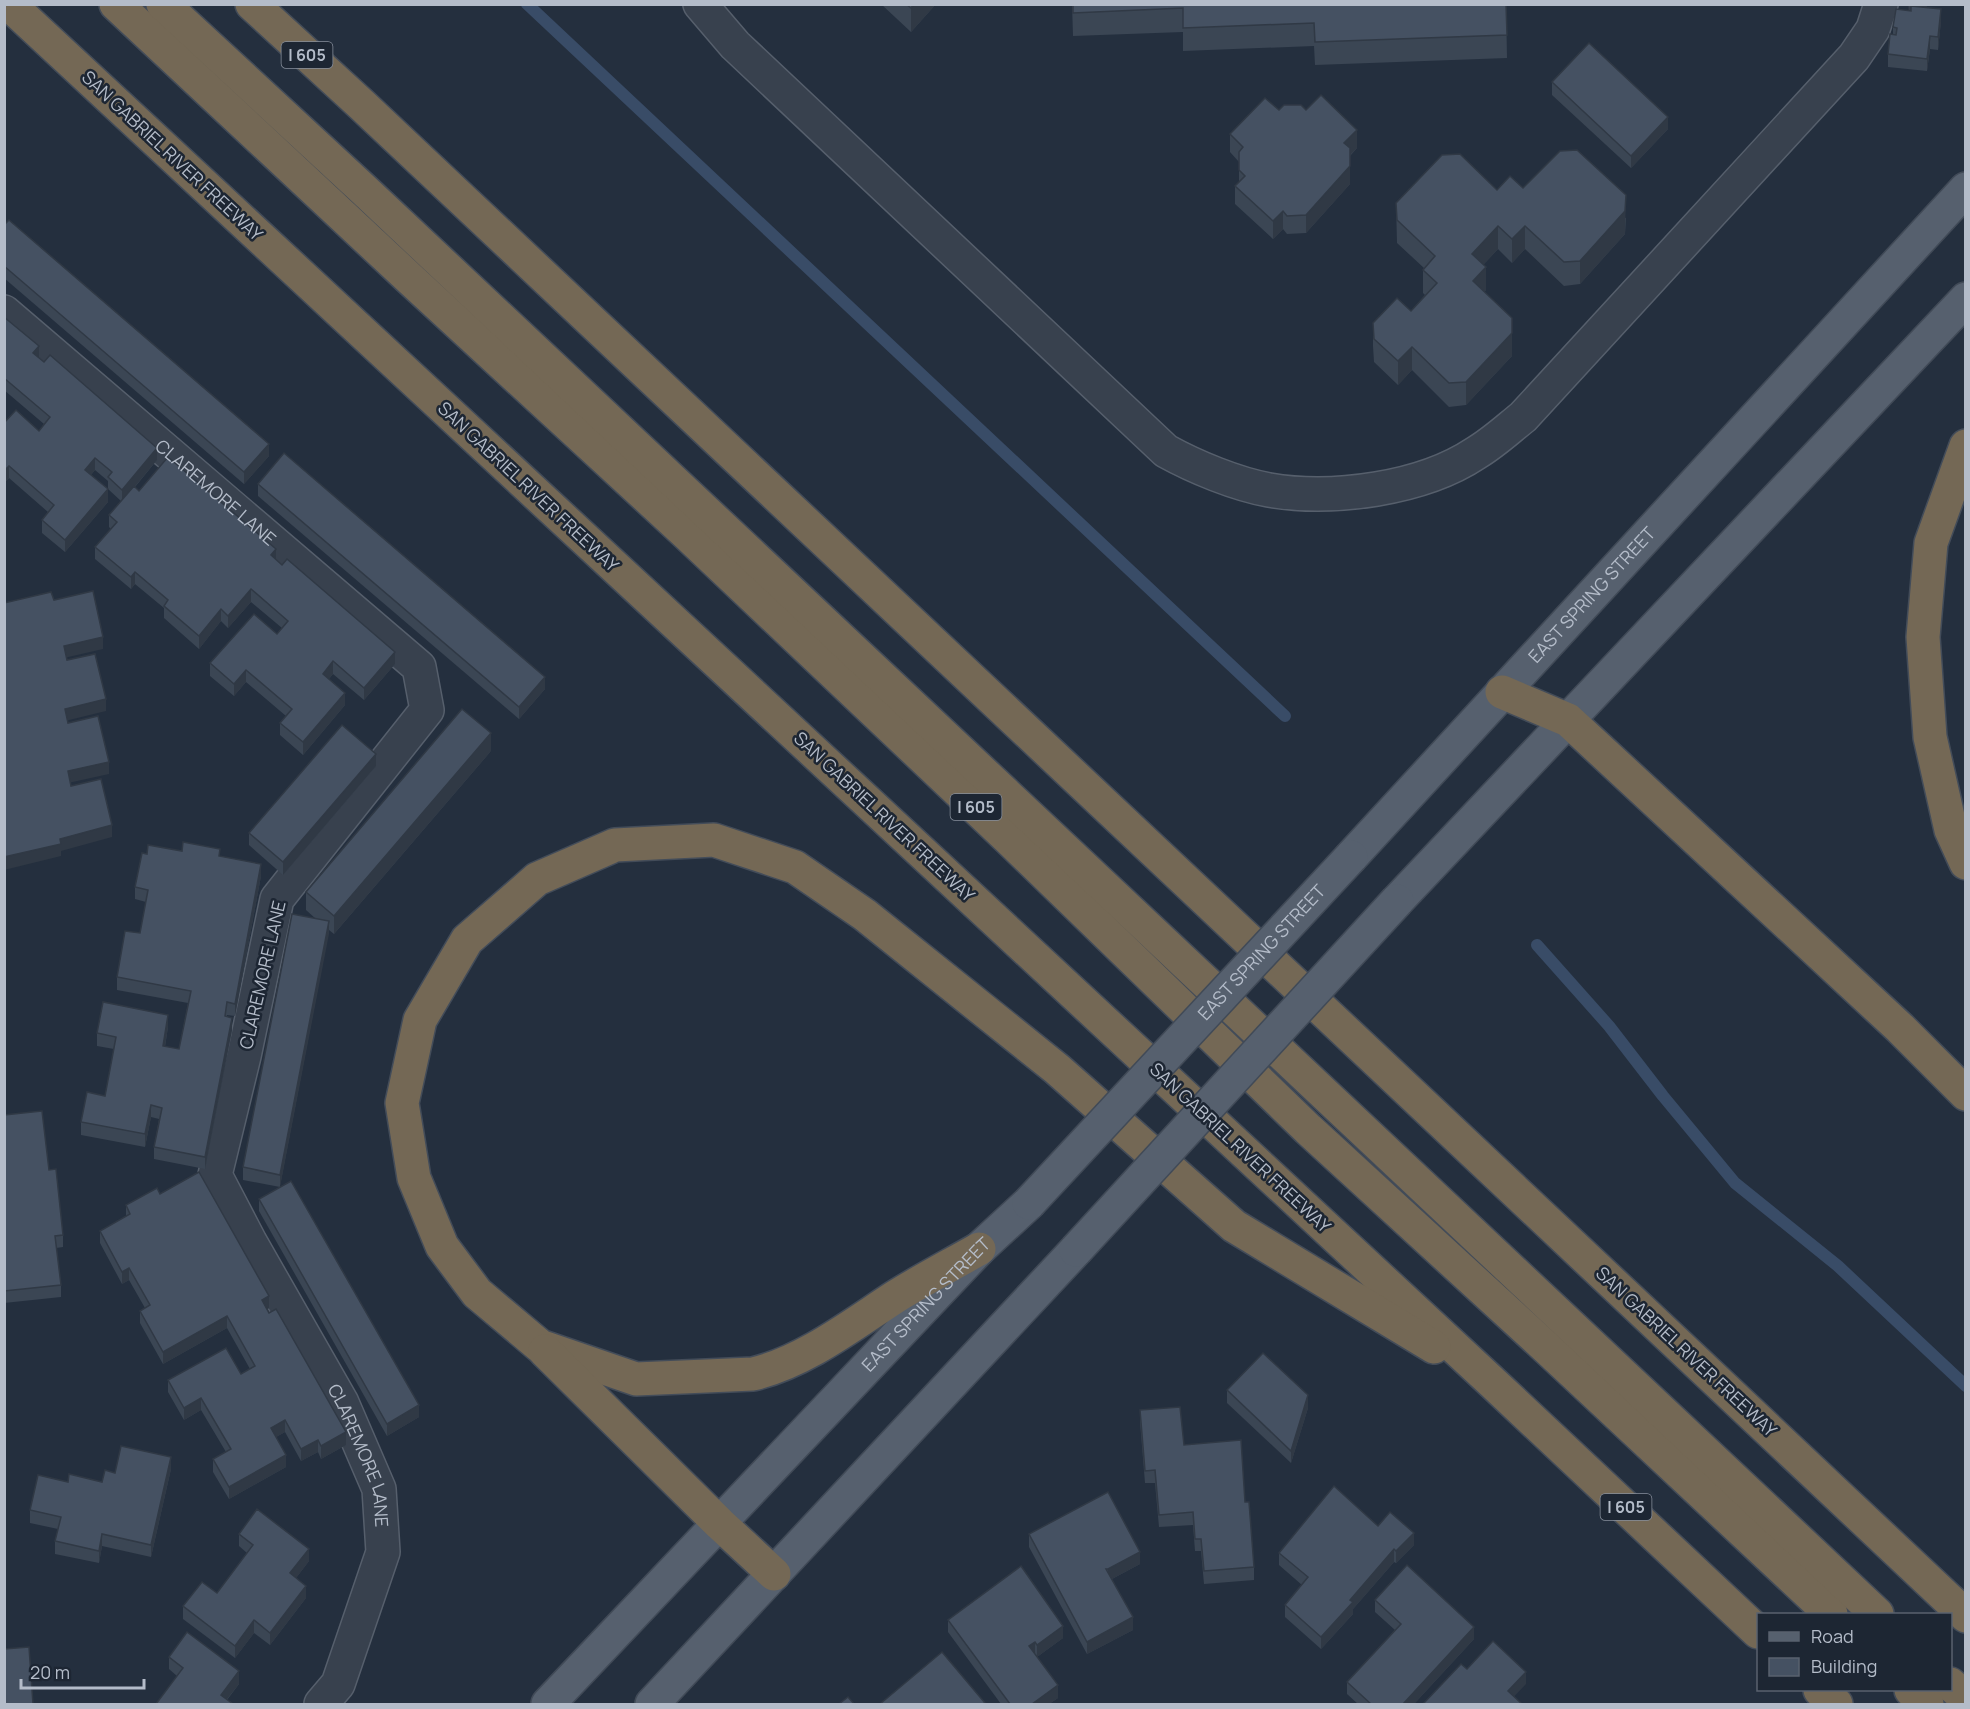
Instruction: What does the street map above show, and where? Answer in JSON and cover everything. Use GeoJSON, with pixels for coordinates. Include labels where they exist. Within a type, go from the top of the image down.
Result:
{"type":"FeatureCollection","features":[{"type":"Feature","properties":{"kind":"highway","name":"SAN GABRIEL RIVER FREEWAY"},"geometry":{"type":"LineString","coordinates":[[9,4],[1757,1631]]}},
{"type":"Feature","properties":{"kind":"highway","name":"I 605"},"geometry":{"type":"LineString","coordinates":[[116,4],[687,534],[1009,838],[1308,1129],[1831,1613]]}},
{"type":"Feature","properties":{"kind":"highway","name":"I 605"},"geometry":{"type":"LineString","coordinates":[[163,4],[364,190],[1876,1613]]}},
{"type":"Feature","properties":{"kind":"highway","name":"SAN GABRIEL RIVER FREEWAY"},"geometry":{"type":"LineString","coordinates":[[252,4],[362,105],[1965,1616]]}},
{"type":"Feature","properties":{"kind":"highway"},"geometry":{"type":"LineString","coordinates":[[287,4],[362,105]]}},
{"type":"Feature","properties":{"kind":"highway"},"geometry":{"type":"LineString","coordinates":[[1965,446],[1930,543],[1923,637],[1930,737],[1951,830],[1965,863]]}},
{"type":"Feature","properties":{"kind":"highway"},"geometry":{"type":"LineString","coordinates":[[1502,692],[1568,720],[1900,1028],[1965,1094]]}},
{"type":"Feature","properties":{"kind":"highway"},"geometry":{"type":"LineString","coordinates":[[774,1574],[720,1524],[540,1346],[477,1293],[442,1246],[414,1178],[402,1103],[420,1020],[467,940],[537,879],[615,844],[714,840],[795,867],[865,915],[1057,1069],[1234,1226],[1493,1383]]}},
{"type":"Feature","properties":{"kind":"highway"},"geometry":{"type":"LineString","coordinates":[[540,1346],[636,1379],[753,1374],[772,1369],[850,1329],[896,1297],[979,1250]]}},
{"type":"Feature","properties":{"kind":"highway"},"geometry":{"type":"LineString","coordinates":[[1952,1685],[1965,1698]]}},
{"type":"Feature","properties":{"kind":"highway"},"geometry":{"type":"LineString","coordinates":[[1822,1691],[1836,1704]]}},
{"type":"Feature","properties":{"kind":"highway"},"geometry":{"type":"LineString","coordinates":[[1913,1691],[1927,1704]]}},
{"type":"Feature","properties":{"kind":"main road","name":"EAST SPRING STREET"},"geometry":{"type":"LineString","coordinates":[[548,1704],[979,1250],[1029,1203],[1351,857],[1965,189]]}},
{"type":"Feature","properties":{"kind":"main road"},"geometry":{"type":"LineString","coordinates":[[652,1704],[1076,1250],[1397,901],[1965,299]]}},
{"type":"Feature","properties":{"kind":"street"},"geometry":{"type":"LineString","coordinates":[[700,4],[735,45],[1166,451],[1185,462],[1268,490],[1326,494],[1387,487],[1433,475],[1475,454],[1523,417],[1854,57],[1873,29],[1881,4]]}},
{"type":"Feature","properties":{"kind":"street","name":"CLAREMORE LANE"},"geometry":{"type":"LineString","coordinates":[[4,312],[419,667],[427,710],[277,899],[244,1056],[215,1174],[250,1242],[342,1403],[379,1489],[383,1552],[334,1698]]}},
{"type":"Feature","properties":{"kind":"building"},"geometry":{"type":"Polygon","coordinates":[[[1073,4],[1506,4],[1507,35],[1315,42],[1314,23],[1183,28],[1183,8],[1073,13],[1073,4]]]}},
{"type":"Feature","properties":{"kind":"building"},"geometry":{"type":"Polygon","coordinates":[[[1909,4],[1927,4],[1926,7],[1911,6],[1911,11],[1909,11],[1909,4]]]}},
{"type":"Feature","properties":{"kind":"building"},"geometry":{"type":"Polygon","coordinates":[[[1911,6],[1941,9],[1938,37],[1930,36],[1927,59],[1888,54],[1890,34],[1896,35],[1897,28],[1893,27],[1896,9],[1911,11],[1911,6]]]}},
{"type":"Feature","properties":{"kind":"building"},"geometry":{"type":"Polygon","coordinates":[[[1589,43],[1668,117],[1631,156],[1552,82],[1589,43]]]}},
{"type":"Feature","properties":{"kind":"building"},"geometry":{"type":"Polygon","coordinates":[[[1321,95],[1357,130],[1344,143],[1350,148],[1350,166],[1306,215],[1287,216],[1283,211],[1273,221],[1235,186],[1245,176],[1239,170],[1239,152],[1243,147],[1230,134],[1265,98],[1279,110],[1284,105],[1301,105],[1306,110],[1321,95]]]}},
{"type":"Feature","properties":{"kind":"building"},"geometry":{"type":"Polygon","coordinates":[[[1577,150],[1626,195],[1625,211],[1580,261],[1564,262],[1525,226],[1512,239],[1498,226],[1472,254],[1486,267],[1473,281],[1512,318],[1512,333],[1466,382],[1449,383],[1412,347],[1398,361],[1374,339],[1373,323],[1397,298],[1411,311],[1437,283],[1423,270],[1435,256],[1397,220],[1396,203],[1442,155],[1460,154],[1497,190],[1510,176],[1523,188],[1560,151],[1577,150]]]}},
{"type":"Feature","properties":{"kind":"building"},"geometry":{"type":"Polygon","coordinates":[[[9,220],[269,444],[244,472],[4,266],[4,225],[9,220]]]}},
{"type":"Feature","properties":{"kind":"building"},"geometry":{"type":"Polygon","coordinates":[[[4,317],[39,346],[33,353],[44,362],[50,355],[157,448],[122,490],[108,477],[112,472],[95,458],[85,470],[108,489],[65,540],[42,520],[54,505],[9,466],[4,471],[4,423],[16,410],[39,431],[50,417],[4,378],[4,317]]]}},
{"type":"Feature","properties":{"kind":"building"},"geometry":{"type":"Polygon","coordinates":[[[284,453],[545,677],[519,707],[258,484],[284,453]]]}},
{"type":"Feature","properties":{"kind":"building"},"geometry":{"type":"Polygon","coordinates":[[[168,457],[276,549],[271,555],[282,565],[287,559],[395,652],[364,688],[333,661],[323,674],[345,693],[303,742],[280,723],[292,709],[246,670],[234,684],[210,663],[254,614],[277,634],[288,621],[251,589],[228,616],[221,609],[199,636],[164,606],[168,600],[135,572],[131,577],[95,547],[117,522],[109,515],[134,486],[139,491],[168,457]]]}},
{"type":"Feature","properties":{"kind":"building"},"geometry":{"type":"Polygon","coordinates":[[[93,591],[103,637],[64,646],[67,660],[95,654],[106,699],[65,709],[68,723],[98,716],[109,762],[68,771],[71,786],[101,779],[112,825],[60,839],[61,844],[4,857],[4,603],[51,592],[54,600],[93,591]]]}},
{"type":"Feature","properties":{"kind":"building"},"geometry":{"type":"Polygon","coordinates":[[[462,709],[491,733],[334,916],[306,892],[462,709]]]}},
{"type":"Feature","properties":{"kind":"building"},"geometry":{"type":"Polygon","coordinates":[[[342,725],[376,754],[283,862],[249,833],[342,725]]]}},
{"type":"Feature","properties":{"kind":"building"},"geometry":{"type":"Polygon","coordinates":[[[183,842],[220,849],[219,856],[261,864],[235,1004],[227,1002],[225,1016],[232,1018],[205,1157],[154,1147],[162,1108],[151,1105],[145,1134],[81,1122],[87,1092],[105,1096],[116,1037],[97,1033],[103,1002],[168,1015],[163,1046],[179,1049],[191,991],[117,977],[125,931],[140,933],[148,890],[135,887],[142,853],[147,854],[148,845],[182,851],[183,842]]]}},
{"type":"Feature","properties":{"kind":"building"},"geometry":{"type":"Polygon","coordinates":[[[292,914],[329,921],[280,1175],[243,1167],[292,914]]]}},
{"type":"Feature","properties":{"kind":"building"},"geometry":{"type":"Polygon","coordinates":[[[42,1111],[49,1170],[56,1169],[63,1235],[55,1236],[61,1285],[4,1291],[4,1115],[42,1111]]]}},
{"type":"Feature","properties":{"kind":"building"},"geometry":{"type":"Polygon","coordinates":[[[199,1172],[269,1296],[262,1300],[269,1313],[276,1309],[346,1432],[321,1446],[318,1440],[301,1449],[285,1420],[271,1428],[286,1455],[229,1487],[213,1459],[231,1449],[201,1398],[184,1408],[168,1380],[226,1348],[241,1374],[255,1366],[227,1316],[163,1352],[140,1311],[150,1305],[129,1268],[122,1272],[100,1231],[130,1214],[126,1205],[157,1188],[160,1194],[199,1172]]]}},
{"type":"Feature","properties":{"kind":"building"},"geometry":{"type":"Polygon","coordinates":[[[291,1181],[419,1405],[387,1424],[259,1199],[291,1181]]]}},
{"type":"Feature","properties":{"kind":"building"},"geometry":{"type":"Polygon","coordinates":[[[1263,1353],[1308,1395],[1291,1451],[1227,1390],[1263,1353]]]}},
{"type":"Feature","properties":{"kind":"building"},"geometry":{"type":"Polygon","coordinates":[[[1180,1407],[1184,1445],[1241,1440],[1245,1502],[1249,1502],[1254,1567],[1204,1571],[1201,1539],[1195,1539],[1193,1512],[1159,1515],[1155,1470],[1145,1471],[1140,1410],[1180,1407]]]}},
{"type":"Feature","properties":{"kind":"building"},"geometry":{"type":"Polygon","coordinates":[[[121,1446],[171,1457],[151,1545],[102,1534],[99,1551],[55,1541],[61,1517],[30,1510],[38,1475],[68,1482],[69,1474],[102,1482],[105,1470],[115,1473],[121,1446]]]}},
{"type":"Feature","properties":{"kind":"building"},"geometry":{"type":"Polygon","coordinates":[[[1334,1486],[1378,1526],[1390,1512],[1414,1533],[1396,1551],[1394,1549],[1350,1600],[1353,1602],[1321,1637],[1285,1605],[1308,1577],[1279,1553],[1334,1486]]]}},
{"type":"Feature","properties":{"kind":"building"},"geometry":{"type":"Polygon","coordinates":[[[1108,1492],[1140,1552],[1106,1569],[1133,1617],[1087,1642],[1029,1534],[1108,1492]]]}},
{"type":"Feature","properties":{"kind":"building"},"geometry":{"type":"Polygon","coordinates":[[[257,1509],[309,1549],[290,1573],[306,1586],[270,1633],[254,1620],[235,1646],[183,1606],[202,1582],[217,1593],[253,1545],[239,1534],[257,1509]]]}},
{"type":"Feature","properties":{"kind":"building"},"geometry":{"type":"Polygon","coordinates":[[[1407,1565],[1474,1627],[1403,1704],[1371,1704],[1347,1682],[1401,1624],[1375,1600],[1407,1565]]]}},
{"type":"Feature","properties":{"kind":"building"},"geometry":{"type":"Polygon","coordinates":[[[1021,1566],[1063,1626],[1037,1645],[1035,1642],[1029,1646],[1058,1685],[1032,1704],[1010,1704],[948,1620],[1021,1566]]]}},
{"type":"Feature","properties":{"kind":"building"},"geometry":{"type":"Polygon","coordinates":[[[187,1632],[239,1671],[221,1695],[233,1704],[156,1704],[183,1668],[169,1657],[187,1632]]]}},
{"type":"Feature","properties":{"kind":"building"},"geometry":{"type":"Polygon","coordinates":[[[1493,1641],[1526,1672],[1508,1691],[1522,1704],[1423,1704],[1461,1664],[1467,1669],[1493,1641]]]}},
{"type":"Feature","properties":{"kind":"building"},"geometry":{"type":"Polygon","coordinates":[[[29,1647],[33,1704],[4,1704],[4,1649],[29,1647]]]}},
{"type":"Feature","properties":{"kind":"building"},"geometry":{"type":"Polygon","coordinates":[[[942,1652],[985,1703],[880,1704],[942,1652]]]}},
{"type":"Feature","properties":{"kind":"building"},"geometry":{"type":"Polygon","coordinates":[[[848,1697],[854,1704],[839,1704],[848,1697]]]}},
{"type":"Feature","properties":{"kind":"waterway"},"geometry":{"type":"LineString","coordinates":[[527,4],[1285,716]]}},
{"type":"Feature","properties":{"kind":"waterway"},"geometry":{"type":"LineString","coordinates":[[1537,945],[1609,1026],[1735,1183],[1838,1266],[1966,1386]]}}]}
